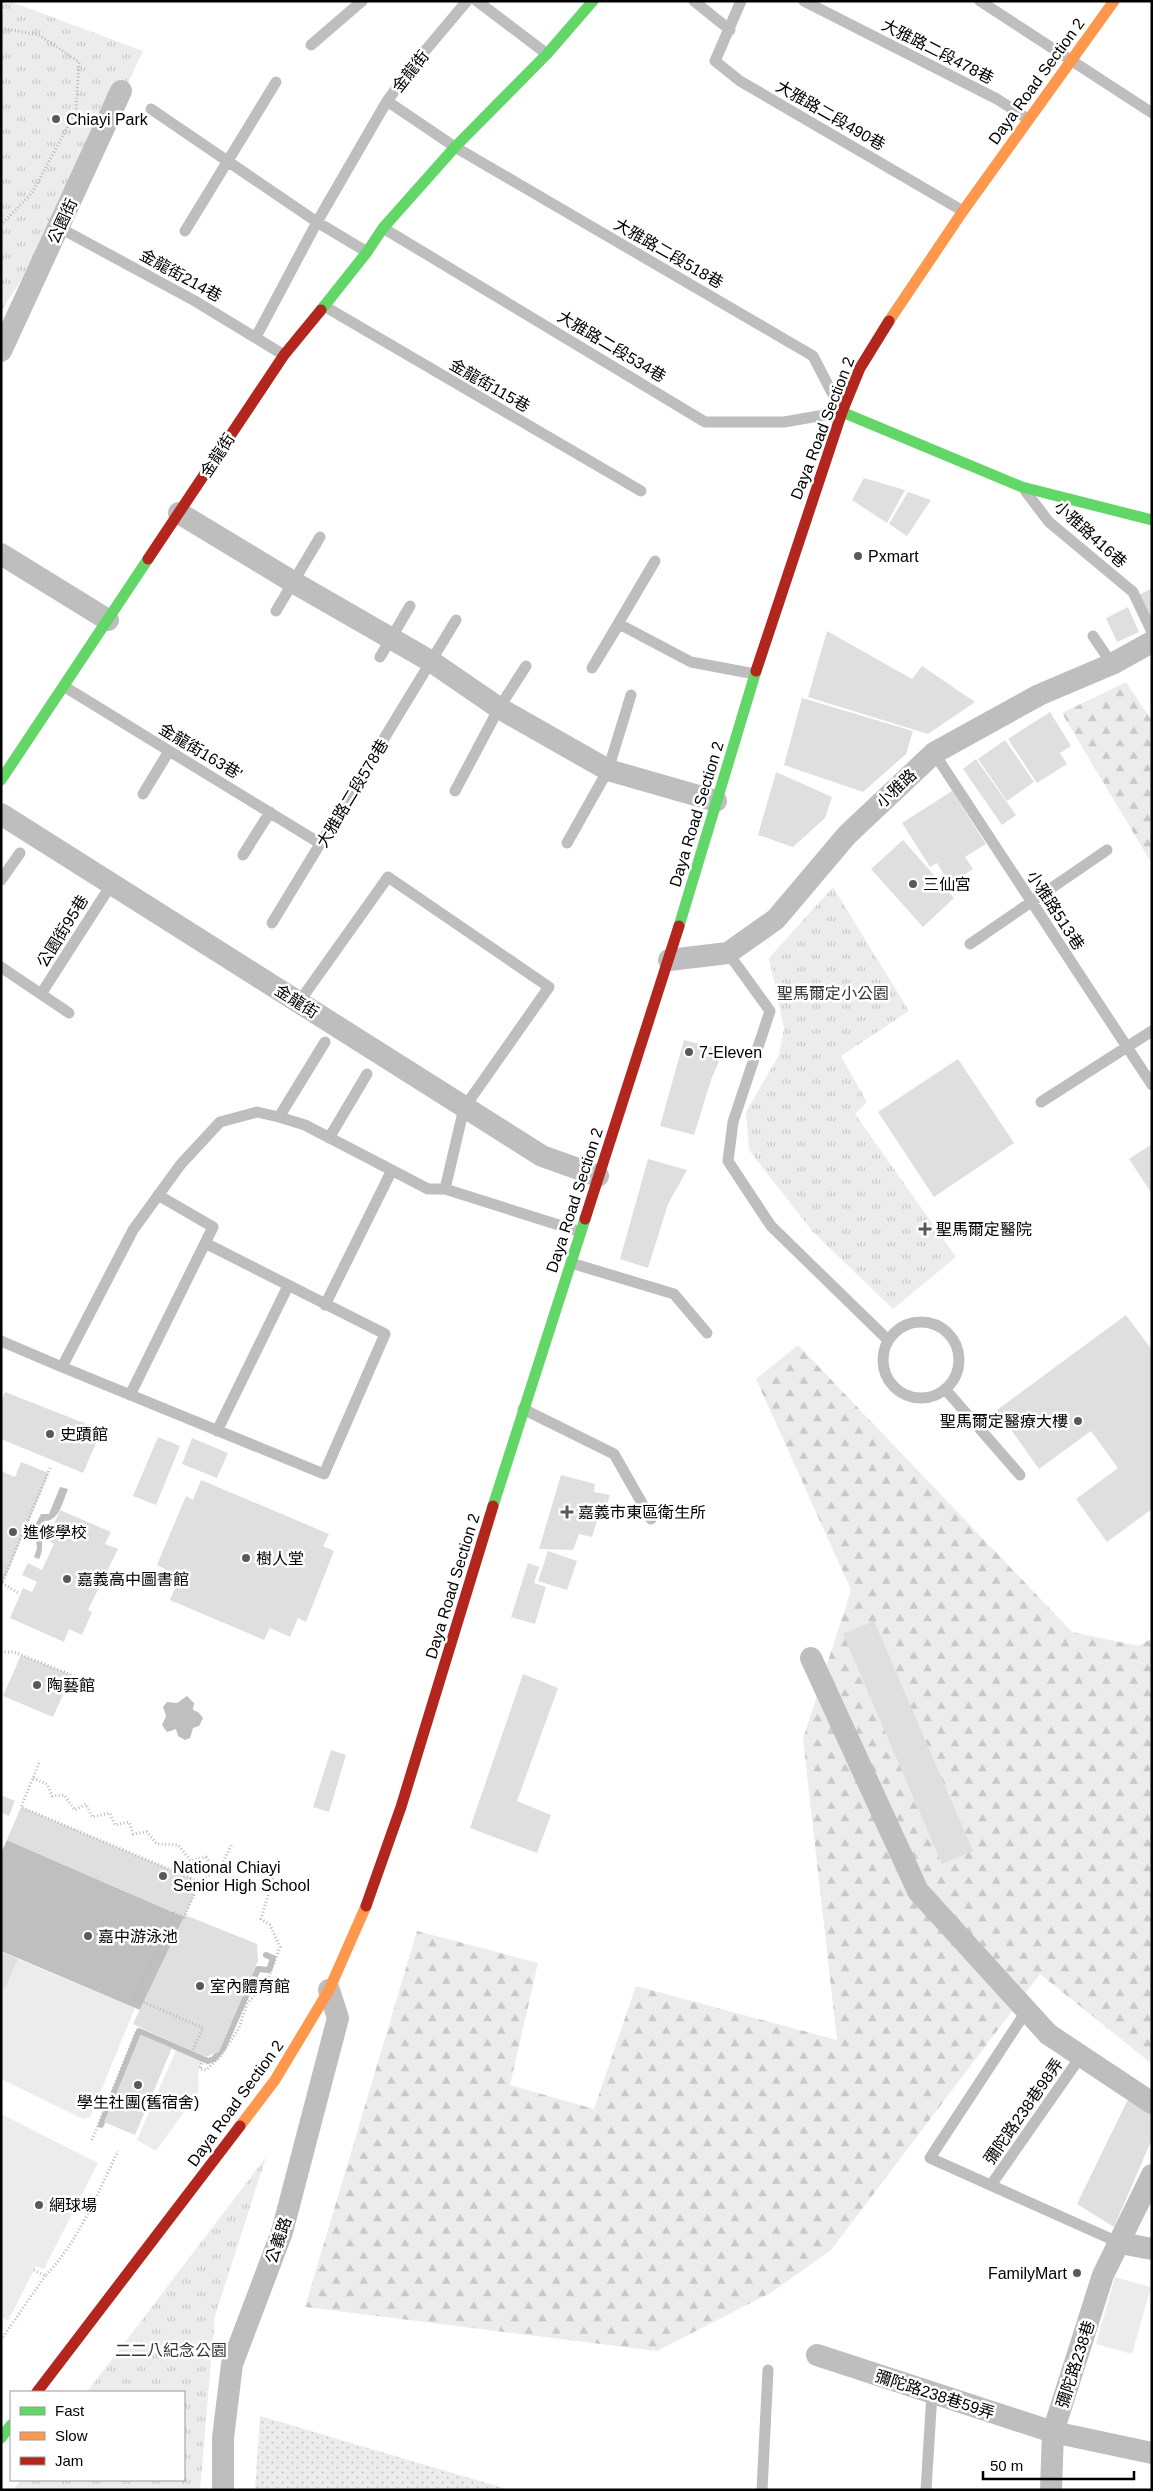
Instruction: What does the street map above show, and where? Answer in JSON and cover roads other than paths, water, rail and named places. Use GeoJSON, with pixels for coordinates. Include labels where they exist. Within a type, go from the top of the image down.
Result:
{"type":"FeatureCollection","features":[{"type":"Feature","properties":{"kind":"main road","name":"金龍街"},"geometry":{"type":"LineString","coordinates":[[2,777],[65,687],[284,355],[367,252],[383,228],[455,147],[547,54],[593,1]]}},
{"type":"Feature","properties":{"kind":"main road","name":"Daya Road Section 2"},"geometry":{"type":"LineString","coordinates":[[37,2391],[275,2080],[329,1990],[367,1905],[402,1807],[523,1409],[669,960],[755,674],[842,412],[860,368],[963,211],[1114,1]]}},
{"type":"Feature","properties":{"kind":"main road"},"geometry":{"type":"LineString","coordinates":[[842,412],[1022,487],[1152,520]]}},
{"type":"Feature","properties":{"kind":"main road"},"geometry":{"type":"LineString","coordinates":[[1,2438],[10,2426]]}},
{"type":"Feature","properties":{"kind":"street","name":"公園街"},"geometry":{"type":"LineString","coordinates":[[1,351],[60,228],[121,91]]}},
{"type":"Feature","properties":{"kind":"street"},"geometry":{"type":"LineString","coordinates":[[179,513],[293,582],[385,648],[432,662],[498,708],[608,770],[716,801]]}},
{"type":"Feature","properties":{"kind":"street"},"geometry":{"type":"LineString","coordinates":[[1,554],[108,620]]}},
{"type":"Feature","properties":{"kind":"street","name":"小雅路"},"geometry":{"type":"LineString","coordinates":[[669,960],[728,953],[776,919],[847,835],[934,753],[1039,695],[1112,664],[1152,642]]}},
{"type":"Feature","properties":{"kind":"street","name":"金龍街"},"geometry":{"type":"LineString","coordinates":[[1,814],[542,1156],[598,1176]]}},
{"type":"Feature","properties":{"kind":"street"},"geometry":{"type":"LineString","coordinates":[[811,1658],[918,1891],[1048,2034],[1152,2103]]}},
{"type":"Feature","properties":{"kind":"street","name":"公義路"},"geometry":{"type":"LineString","coordinates":[[223,2490],[223,2438],[232,2364],[282,2232],[290,2204],[338,2018],[329,1990]]}},
{"type":"Feature","properties":{"kind":"street","name":"彌陀路238巷"},"geometry":{"type":"LineString","coordinates":[[1051,2490],[1053,2432],[1103,2275],[1152,2175]]}},
{"type":"Feature","properties":{"kind":"street"},"geometry":{"type":"LineString","coordinates":[[1120,2243],[1152,2249]]}},
{"type":"Feature","properties":{"kind":"street","name":"彌陀路238巷59弄"},"geometry":{"type":"LineString","coordinates":[[817,2356],[1053,2432],[1152,2453]]}},
{"type":"Feature","properties":{"kind":"lane"},"geometry":{"type":"LineString","coordinates":[[311,45],[362,1]]}},
{"type":"Feature","properties":{"kind":"lane","name":"金龍街"},"geometry":{"type":"LineString","coordinates":[[455,147],[387,100],[418,58],[467,1]]}},
{"type":"Feature","properties":{"kind":"lane"},"geometry":{"type":"LineString","coordinates":[[477,1],[547,54]]}},
{"type":"Feature","properties":{"kind":"lane"},"geometry":{"type":"LineString","coordinates":[[694,1],[730,30],[741,1]]}},
{"type":"Feature","properties":{"kind":"lane","name":"大雅路二段478巷"},"geometry":{"type":"LineString","coordinates":[[804,1],[997,99],[1028,119]]}},
{"type":"Feature","properties":{"kind":"lane"},"geometry":{"type":"LineString","coordinates":[[980,1],[1152,114]]}},
{"type":"Feature","properties":{"kind":"lane","name":"大雅路二段490巷"},"geometry":{"type":"LineString","coordinates":[[730,30],[715,61],[740,81],[963,211]]}},
{"type":"Feature","properties":{"kind":"lane"},"geometry":{"type":"LineString","coordinates":[[184,231],[229,162],[276,82]]}},
{"type":"Feature","properties":{"kind":"lane"},"geometry":{"type":"LineString","coordinates":[[256,337],[317,222],[387,100]]}},
{"type":"Feature","properties":{"kind":"lane"},"geometry":{"type":"LineString","coordinates":[[150,109],[317,222],[367,252]]}},
{"type":"Feature","properties":{"kind":"lane","name":"大雅路二段518巷"},"geometry":{"type":"LineString","coordinates":[[455,147],[813,356],[842,412]]}},
{"type":"Feature","properties":{"kind":"lane","name":"金龍街214巷"},"geometry":{"type":"LineString","coordinates":[[60,228],[256,337],[284,355]]}},
{"type":"Feature","properties":{"kind":"lane","name":"大雅路二段534巷"},"geometry":{"type":"LineString","coordinates":[[383,228],[705,422],[784,422],[842,412]]}},
{"type":"Feature","properties":{"kind":"lane","name":"金龍街115巷"},"geometry":{"type":"LineString","coordinates":[[324,306],[641,491]]}},
{"type":"Feature","properties":{"kind":"lane","name":"小雅路416巷"},"geometry":{"type":"LineString","coordinates":[[1022,487],[1049,522],[1133,592],[1152,632]]}},
{"type":"Feature","properties":{"kind":"lane"},"geometry":{"type":"LineString","coordinates":[[276,611],[320,537]]}},
{"type":"Feature","properties":{"kind":"lane"},"geometry":{"type":"LineString","coordinates":[[654,561],[592,668],[619,624],[692,662],[755,674]]}},
{"type":"Feature","properties":{"kind":"lane"},"geometry":{"type":"LineString","coordinates":[[385,648],[410,606]]}},
{"type":"Feature","properties":{"kind":"lane","name":"大雅路二段578巷"},"geometry":{"type":"LineString","coordinates":[[272,923],[456,620]]}},
{"type":"Feature","properties":{"kind":"lane"},"geometry":{"type":"LineString","coordinates":[[1093,636],[1112,664]]}},
{"type":"Feature","properties":{"kind":"lane"},"geometry":{"type":"LineString","coordinates":[[455,791],[498,708],[526,666]]}},
{"type":"Feature","properties":{"kind":"lane","name":"金龍街163巷'"},"geometry":{"type":"LineString","coordinates":[[65,687],[321,844]]}},
{"type":"Feature","properties":{"kind":"lane"},"geometry":{"type":"LineString","coordinates":[[567,843],[608,770],[631,695]]}},
{"type":"Feature","properties":{"kind":"lane"},"geometry":{"type":"LineString","coordinates":[[142,794],[169,751]]}},
{"type":"Feature","properties":{"kind":"lane","name":"小雅路513巷"},"geometry":{"type":"LineString","coordinates":[[934,753],[1152,1085]]}},
{"type":"Feature","properties":{"kind":"lane"},"geometry":{"type":"LineString","coordinates":[[243,855],[270,812]]}},
{"type":"Feature","properties":{"kind":"lane"},"geometry":{"type":"LineString","coordinates":[[970,944],[1107,850]]}},
{"type":"Feature","properties":{"kind":"lane"},"geometry":{"type":"LineString","coordinates":[[1,880],[20,853]]}},
{"type":"Feature","properties":{"kind":"lane"},"geometry":{"type":"LineString","coordinates":[[299,1002],[388,877],[549,987],[464,1108],[444,1189]]}},
{"type":"Feature","properties":{"kind":"lane","name":"公園街95巷"},"geometry":{"type":"LineString","coordinates":[[42,994],[111,885]]}},
{"type":"Feature","properties":{"kind":"lane"},"geometry":{"type":"LineString","coordinates":[[728,953],[770,1011],[733,1122],[728,1160],[771,1226],[888,1340]]}},
{"type":"Feature","properties":{"kind":"lane","name":"公園街95巷"},"geometry":{"type":"LineString","coordinates":[[1,967],[69,1013]]}},
{"type":"Feature","properties":{"kind":"lane"},"geometry":{"type":"LineString","coordinates":[[1041,1102],[1152,1031]]}},
{"type":"Feature","properties":{"kind":"lane"},"geometry":{"type":"LineString","coordinates":[[279,1117],[325,1042]]}},
{"type":"Feature","properties":{"kind":"lane"},"geometry":{"type":"LineString","coordinates":[[329,1138],[367,1074]]}},
{"type":"Feature","properties":{"kind":"lane"},"geometry":{"type":"LineString","coordinates":[[62,1367],[133,1230],[181,1164],[220,1122],[257,1112],[305,1125],[428,1189],[444,1189],[581,1232]]}},
{"type":"Feature","properties":{"kind":"lane"},"geometry":{"type":"LineString","coordinates":[[325,1305],[392,1170]]}},
{"type":"Feature","properties":{"kind":"lane"},"geometry":{"type":"LineString","coordinates":[[130,1395],[213,1227],[158,1195]]}},
{"type":"Feature","properties":{"kind":"lane"},"geometry":{"type":"LineString","coordinates":[[1,1342],[324,1474],[385,1334],[205,1243]]}},
{"type":"Feature","properties":{"kind":"lane"},"geometry":{"type":"LineString","coordinates":[[571,1263],[674,1294],[708,1334]]}},
{"type":"Feature","properties":{"kind":"lane"},"geometry":{"type":"LineString","coordinates":[[217,1431],[288,1286]]}},
{"type":"Feature","properties":{"kind":"lane"},"geometry":{"type":"LineString","coordinates":[[915,1323],[934,1324],[946,1331],[954,1341],[958,1354],[958,1367],[953,1380],[945,1389],[930,1396],[912,1397],[892,1385],[883,1363],[888,1340],[897,1330],[915,1323]]}},
{"type":"Feature","properties":{"kind":"lane"},"geometry":{"type":"LineString","coordinates":[[945,1389],[1020,1475]]}},
{"type":"Feature","properties":{"kind":"lane"},"geometry":{"type":"LineString","coordinates":[[523,1409],[614,1454],[651,1520]]}},
{"type":"Feature","properties":{"kind":"lane"},"geometry":{"type":"LineString","coordinates":[[1027,2010],[930,2158],[1120,2243]]}},
{"type":"Feature","properties":{"kind":"lane","name":"彌陀路238巷98弄"},"geometry":{"type":"LineString","coordinates":[[991,2185],[1081,2056]]}},
{"type":"Feature","properties":{"kind":"lane"},"geometry":{"type":"LineString","coordinates":[[762,2490],[768,2370]]}},
{"type":"Feature","properties":{"kind":"lane"},"geometry":{"type":"LineString","coordinates":[[926,2490],[932,2393]]}},
{"type":"Feature","properties":{"kind":"waterway"},"geometry":{"type":"LineString","coordinates":[[101,2125],[139,2031],[208,2061],[214,2059],[223,2048],[258,1969],[269,1970],[273,1958],[266,1955]]}},
{"type":"Feature","properties":{"kind":"place","name":"Chiayi Park"},"geometry":{"type":"Point","coordinates":[56,119]}},
{"type":"Feature","properties":{"kind":"place","name":"Pxmart"},"geometry":{"type":"Point","coordinates":[858,556]}},
{"type":"Feature","properties":{"kind":"place","name":"三仙宮"},"geometry":{"type":"Point","coordinates":[913,884]}},
{"type":"Feature","properties":{"kind":"place","name":"7-Eleven"},"geometry":{"type":"Point","coordinates":[689,1052]}},
{"type":"Feature","properties":{"kind":"place","name":"聖馬爾定醫院"},"geometry":{"type":"Point","coordinates":[925,1229]}},
{"type":"Feature","properties":{"kind":"place","name":"聖馬爾定醫療大樓"},"geometry":{"type":"Point","coordinates":[1078,1421]}},
{"type":"Feature","properties":{"kind":"place","name":"史蹟館"},"geometry":{"type":"Point","coordinates":[50,1434]}},
{"type":"Feature","properties":{"kind":"place","name":"嘉義市東區衛生所"},"geometry":{"type":"Point","coordinates":[567,1512]}},
{"type":"Feature","properties":{"kind":"place","name":"進修學校"},"geometry":{"type":"Point","coordinates":[13,1532]}},
{"type":"Feature","properties":{"kind":"place","name":"樹人堂"},"geometry":{"type":"Point","coordinates":[246,1558]}},
{"type":"Feature","properties":{"kind":"place","name":"嘉義高中圖書館"},"geometry":{"type":"Point","coordinates":[67,1579]}},
{"type":"Feature","properties":{"kind":"place","name":"陶藝館"},"geometry":{"type":"Point","coordinates":[37,1685]}},
{"type":"Feature","properties":{"kind":"place","name":"National Chiayi Senior High School"},"geometry":{"type":"Point","coordinates":[163,1876]}},
{"type":"Feature","properties":{"kind":"place","name":"嘉中游泳池"},"geometry":{"type":"Point","coordinates":[88,1936]}},
{"type":"Feature","properties":{"kind":"place","name":"室內體育館"},"geometry":{"type":"Point","coordinates":[200,1986]}},
{"type":"Feature","properties":{"kind":"place","name":"學生社團(舊宿舍)"},"geometry":{"type":"Point","coordinates":[138,2085]}},
{"type":"Feature","properties":{"kind":"place","name":"網球場"},"geometry":{"type":"Point","coordinates":[39,2205]}},
{"type":"Feature","properties":{"kind":"place","name":"FamilyMart"},"geometry":{"type":"Point","coordinates":[1077,2273]}},
{"type":"Feature","properties":{"kind":"park label","name":"聖馬爾定小公園"},"geometry":{"type":"Point","coordinates":[833,993]}},
{"type":"Feature","properties":{"kind":"park label","name":"二二八紀念公園"},"geometry":{"type":"Point","coordinates":[171,2350]}}]}
